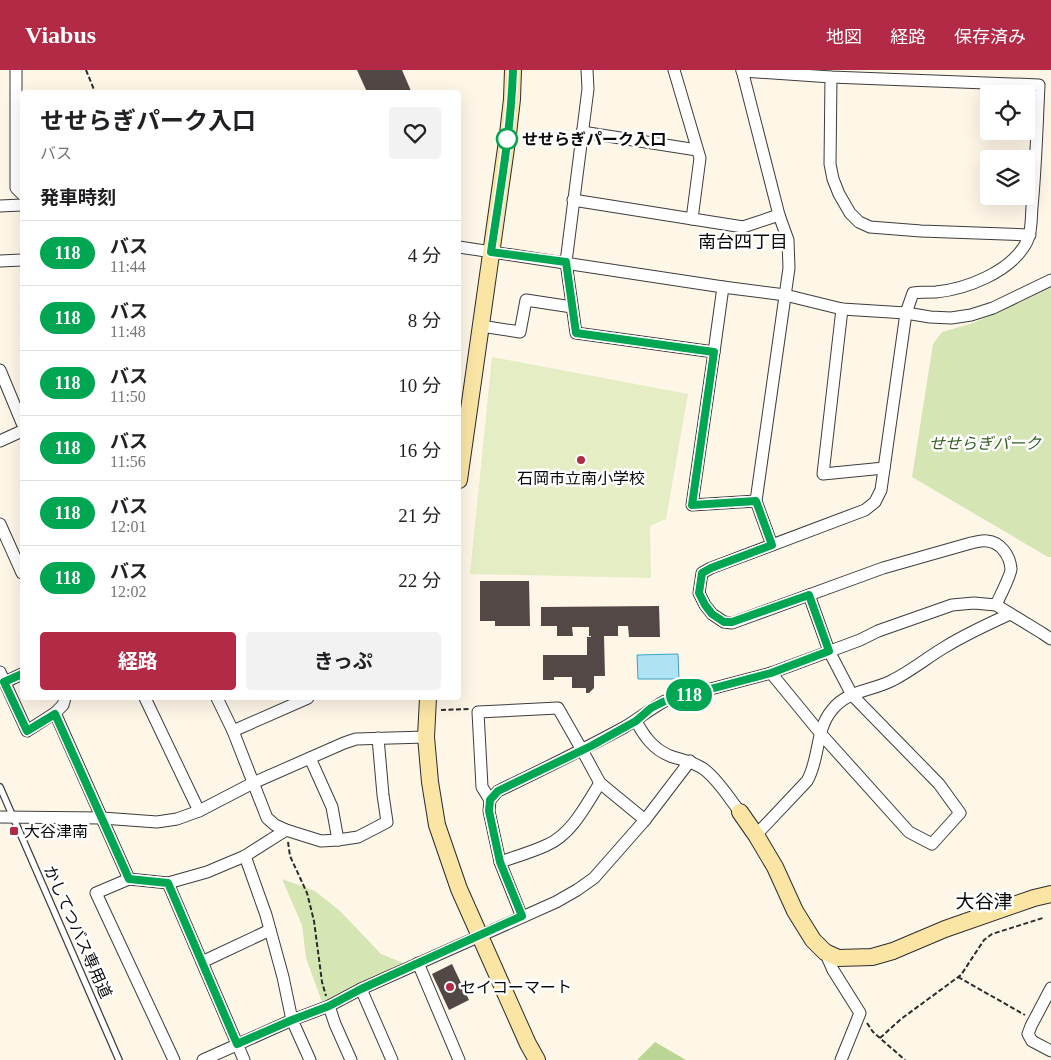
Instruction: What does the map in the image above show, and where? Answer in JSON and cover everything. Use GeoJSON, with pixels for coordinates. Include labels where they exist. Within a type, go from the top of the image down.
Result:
{"type":"FeatureCollection","features":[{"type":"Feature","properties":{"kind":"street"},"geometry":{"type":"LineString","coordinates":[[16,70],[16,188],[20,192]]}},
{"type":"Feature","properties":{"kind":"street"},"geometry":{"type":"LineString","coordinates":[[461,466],[508,134],[513,70]]}},
{"type":"Feature","properties":{"kind":"street"},"geometry":{"type":"LineString","coordinates":[[587,70],[588,89],[566,262],[576,333],[714,352]]}},
{"type":"Feature","properties":{"kind":"street"},"geometry":{"type":"LineString","coordinates":[[674,70],[700,158],[692,219]]}},
{"type":"Feature","properties":{"kind":"street"},"geometry":{"type":"LineString","coordinates":[[772,545],[756,501],[789,268],[788,240],[779,216],[742,70],[831,77],[1039,85],[1030,235],[1016,256],[998,271],[988,276],[962,287],[938,292],[914,292],[906,313],[882,490],[875,502],[865,510],[711,568],[702,573],[699,593],[712,614],[724,622],[732,622],[883,568],[985,540],[994,542],[1002,548],[1007,555],[1011,570],[996,605]]}},
{"type":"Feature","properties":{"kind":"street"},"geometry":{"type":"LineString","coordinates":[[831,77],[830,164],[832,180],[850,213],[859,222],[870,227],[921,231],[1030,235]]}},
{"type":"Feature","properties":{"kind":"street"},"geometry":{"type":"LineString","coordinates":[[582,132],[697,150]]}},
{"type":"Feature","properties":{"kind":"street"},"geometry":{"type":"LineString","coordinates":[[573,200],[743,227],[779,216]]}},
{"type":"Feature","properties":{"kind":"street"},"geometry":{"type":"LineString","coordinates":[[0,206],[20,205]]}},
{"type":"Feature","properties":{"kind":"street"},"geometry":{"type":"LineString","coordinates":[[461,247],[785,295],[842,309],[906,313],[930,317],[951,318],[971,315],[993,308],[1051,280]]}},
{"type":"Feature","properties":{"kind":"street"},"geometry":{"type":"LineString","coordinates":[[0,261],[20,260]]}},
{"type":"Feature","properties":{"kind":"street"},"geometry":{"type":"LineString","coordinates":[[722,287],[692,505],[756,501]]}},
{"type":"Feature","properties":{"kind":"street"},"geometry":{"type":"LineString","coordinates":[[481,326],[520,332],[526,300],[572,306]]}},
{"type":"Feature","properties":{"kind":"street"},"geometry":{"type":"LineString","coordinates":[[842,309],[823,474],[884,468]]}},
{"type":"Feature","properties":{"kind":"street"},"geometry":{"type":"LineString","coordinates":[[0,370],[20,418]]}},
{"type":"Feature","properties":{"kind":"street"},"geometry":{"type":"LineString","coordinates":[[0,441],[20,432]]}},
{"type":"Feature","properties":{"kind":"street"},"geometry":{"type":"LineString","coordinates":[[0,524],[20,569]]}},
{"type":"Feature","properties":{"kind":"street"},"geometry":{"type":"LineString","coordinates":[[771,673],[820,734],[909,832],[932,844],[960,812],[939,784],[852,694],[829,651],[809,595]]}},
{"type":"Feature","properties":{"kind":"street"},"geometry":{"type":"LineString","coordinates":[[522,916],[500,862],[489,811],[490,800],[498,791],[636,721],[651,708],[665,701],[771,673],[860,640],[878,631],[952,605],[974,603],[996,605],[1051,639]]}},
{"type":"Feature","properties":{"kind":"street"},"geometry":{"type":"LineString","coordinates":[[756,835],[807,781],[812,772],[823,724],[839,702],[852,694],[892,681],[946,646],[1010,614]]}},
{"type":"Feature","properties":{"kind":"street"},"geometry":{"type":"LineString","coordinates":[[20,674],[2,677],[27,731],[55,714],[63,705],[64,700]]}},
{"type":"Feature","properties":{"kind":"street"},"geometry":{"type":"LineString","coordinates":[[146,700],[198,810]]}},
{"type":"Feature","properties":{"kind":"street"},"geometry":{"type":"LineString","coordinates":[[218,700],[233,731],[267,818],[275,825],[286,830],[321,840],[358,837],[387,822],[378,738]]}},
{"type":"Feature","properties":{"kind":"street"},"geometry":{"type":"LineString","coordinates":[[233,731],[303,700]]}},
{"type":"Feature","properties":{"kind":"street"},"geometry":{"type":"LineString","coordinates":[[427,704],[426,737],[430,782],[437,825],[459,889],[528,1044],[537,1060]]}},
{"type":"Feature","properties":{"kind":"street"},"geometry":{"type":"LineString","coordinates":[[490,800],[482,787],[478,712],[558,708],[600,784],[645,820]]}},
{"type":"Feature","properties":{"kind":"street"},"geometry":{"type":"LineString","coordinates":[[55,714],[129,879]]}},
{"type":"Feature","properties":{"kind":"street"},"geometry":{"type":"LineString","coordinates":[[636,721],[644,737],[657,749],[669,756],[690,761],[705,769],[756,835],[775,867],[795,911],[813,940],[825,952],[838,958],[872,957],[893,951],[945,929],[1034,898],[1051,894]]}},
{"type":"Feature","properties":{"kind":"street"},"geometry":{"type":"LineString","coordinates":[[0,817],[102,818],[157,822],[177,819],[253,783],[356,739],[426,737]]}},
{"type":"Feature","properties":{"kind":"street"},"geometry":{"type":"LineString","coordinates":[[310,758],[332,807],[338,840]]}},
{"type":"Feature","properties":{"kind":"street"},"geometry":{"type":"LineString","coordinates":[[203,1060],[292,1020],[329,1006],[361,989],[556,902],[577,890],[594,878],[645,820],[690,761]]}},
{"type":"Feature","properties":{"kind":"street"},"geometry":{"type":"LineString","coordinates":[[500,862],[549,845],[563,835],[576,820],[600,784]]}},
{"type":"Feature","properties":{"kind":"street"},"geometry":{"type":"LineString","coordinates":[[174,1060],[96,894],[129,879],[168,883],[207,872],[245,856],[286,830]]}},
{"type":"Feature","properties":{"kind":"street"},"geometry":{"type":"LineString","coordinates":[[245,856],[266,915],[283,977],[292,1020],[310,1060]]}},
{"type":"Feature","properties":{"kind":"street"},"geometry":{"type":"LineString","coordinates":[[168,883],[244,1060]]}},
{"type":"Feature","properties":{"kind":"street"},"geometry":{"type":"LineString","coordinates":[[202,962],[270,930]]}},
{"type":"Feature","properties":{"kind":"street"},"geometry":{"type":"LineString","coordinates":[[825,952],[833,970],[860,1013],[841,1060]]}},
{"type":"Feature","properties":{"kind":"street"},"geometry":{"type":"LineString","coordinates":[[418,963],[459,1060]]}},
{"type":"Feature","properties":{"kind":"street"},"geometry":{"type":"LineString","coordinates":[[1051,988],[1028,1034],[1032,1041],[1051,1051]]}},
{"type":"Feature","properties":{"kind":"street"},"geometry":{"type":"LineString","coordinates":[[361,989],[392,1060]]}},
{"type":"Feature","properties":{"kind":"street"},"geometry":{"type":"LineString","coordinates":[[329,1006],[351,1060]]}},
{"type":"Feature","properties":{"kind":"lane","name":"かしてつバス専用道"},"geometry":{"type":"LineString","coordinates":[[0,787],[119,1060]]}},
{"type":"Feature","properties":{"kind":"path"},"geometry":{"type":"LineString","coordinates":[[86,70],[94,90]]}},
{"type":"Feature","properties":{"kind":"path"},"geometry":{"type":"LineString","coordinates":[[427,704],[472,709],[478,712]]}},
{"type":"Feature","properties":{"kind":"path"},"geometry":{"type":"LineString","coordinates":[[286,830],[290,856],[307,893],[314,921],[322,982],[329,1006]]}},
{"type":"Feature","properties":{"kind":"path"},"geometry":{"type":"LineString","coordinates":[[880,1038],[901,1018],[958,977],[984,940],[992,934],[1043,918]]}},
{"type":"Feature","properties":{"kind":"path"},"geometry":{"type":"LineString","coordinates":[[958,977],[1034,1020]]}},
{"type":"Feature","properties":{"kind":"path"},"geometry":{"type":"LineString","coordinates":[[860,1013],[873,1032],[905,1060]]}},
{"type":"Feature","properties":{"kind":"green space","name":"せせらぎパーク"},"geometry":{"type":"Polygon","coordinates":[[[1051,288],[1051,557],[1048,557],[912,477],[933,344],[942,332],[973,323],[1051,288]]]}},
{"type":"Feature","properties":{"kind":"green space"},"geometry":{"type":"Polygon","coordinates":[[[492,357],[688,394],[666,519],[650,526],[651,578],[470,574],[492,357]]]}},
{"type":"Feature","properties":{"kind":"green space"},"geometry":{"type":"Polygon","coordinates":[[[282,879],[315,891],[340,911],[381,954],[406,964],[322,1002],[306,958],[302,925],[282,879]]]}},
{"type":"Feature","properties":{"kind":"green space"},"geometry":{"type":"Polygon","coordinates":[[[655,1042],[686,1060],[637,1060],[655,1042]]]}},
{"type":"Feature","properties":{"kind":"water"},"geometry":{"type":"Polygon","coordinates":[[[678,654],[679,679],[638,679],[637,655],[678,654]]]}},
{"type":"Feature","properties":{"kind":"building"},"geometry":{"type":"Polygon","coordinates":[[[357,70],[402,70],[411,90],[366,90],[357,70]]]}},
{"type":"Feature","properties":{"kind":"building"},"geometry":{"type":"Polygon","coordinates":[[[480,581],[529,581],[530,626],[495,626],[495,621],[480,621],[480,581]]]}},
{"type":"Feature","properties":{"kind":"building"},"geometry":{"type":"Polygon","coordinates":[[[659,606],[660,637],[629,637],[628,626],[618,626],[618,636],[604,636],[605,676],[594,676],[594,688],[589,693],[586,693],[586,688],[572,688],[572,677],[554,677],[554,680],[543,680],[543,655],[587,655],[587,637],[591,636],[589,636],[589,627],[572,627],[573,636],[557,636],[557,626],[541,626],[541,607],[659,606]]]}},
{"type":"Feature","properties":{"kind":"building","name":"セイコーマート"},"geometry":{"type":"Polygon","coordinates":[[[452,964],[469,1000],[449,1010],[432,974],[452,964]]]}},
{"type":"Feature","properties":{"kind":"bus line","name":"118"},"geometry":{"type":"LineString","coordinates":[[20,675],[4,682],[27,731],[55,714],[129,879],[168,883],[237,1044],[329,1006],[361,989],[522,916],[500,862],[489,811],[490,800],[498,791],[591,746],[636,721],[651,708],[665,701],[771,673],[829,651],[809,595],[732,622],[724,622],[712,614],[699,593],[702,573],[772,545],[756,501],[692,505],[714,352],[576,333],[566,262],[491,252],[508,134],[513,70]]}},
{"type":"Feature","properties":{"kind":"place","name":"せせらぎパーク入口"},"geometry":{"type":"Point","coordinates":[507,139]}},
{"type":"Feature","properties":{"kind":"place","name":"石岡市立南小学校"},"geometry":{"type":"Point","coordinates":[581,460]}},
{"type":"Feature","properties":{"kind":"place","name":"大谷津南"},"geometry":{"type":"Point","coordinates":[14,831]}},
{"type":"Feature","properties":{"kind":"place","name":"セイコーマート"},"geometry":{"type":"Point","coordinates":[450,987]}},
{"type":"Feature","properties":{"kind":"district","name":"南台四丁目"},"geometry":{"type":"Point","coordinates":[743,242]}},
{"type":"Feature","properties":{"kind":"district","name":"大谷津"},"geometry":{"type":"Point","coordinates":[984,901]}}]}
